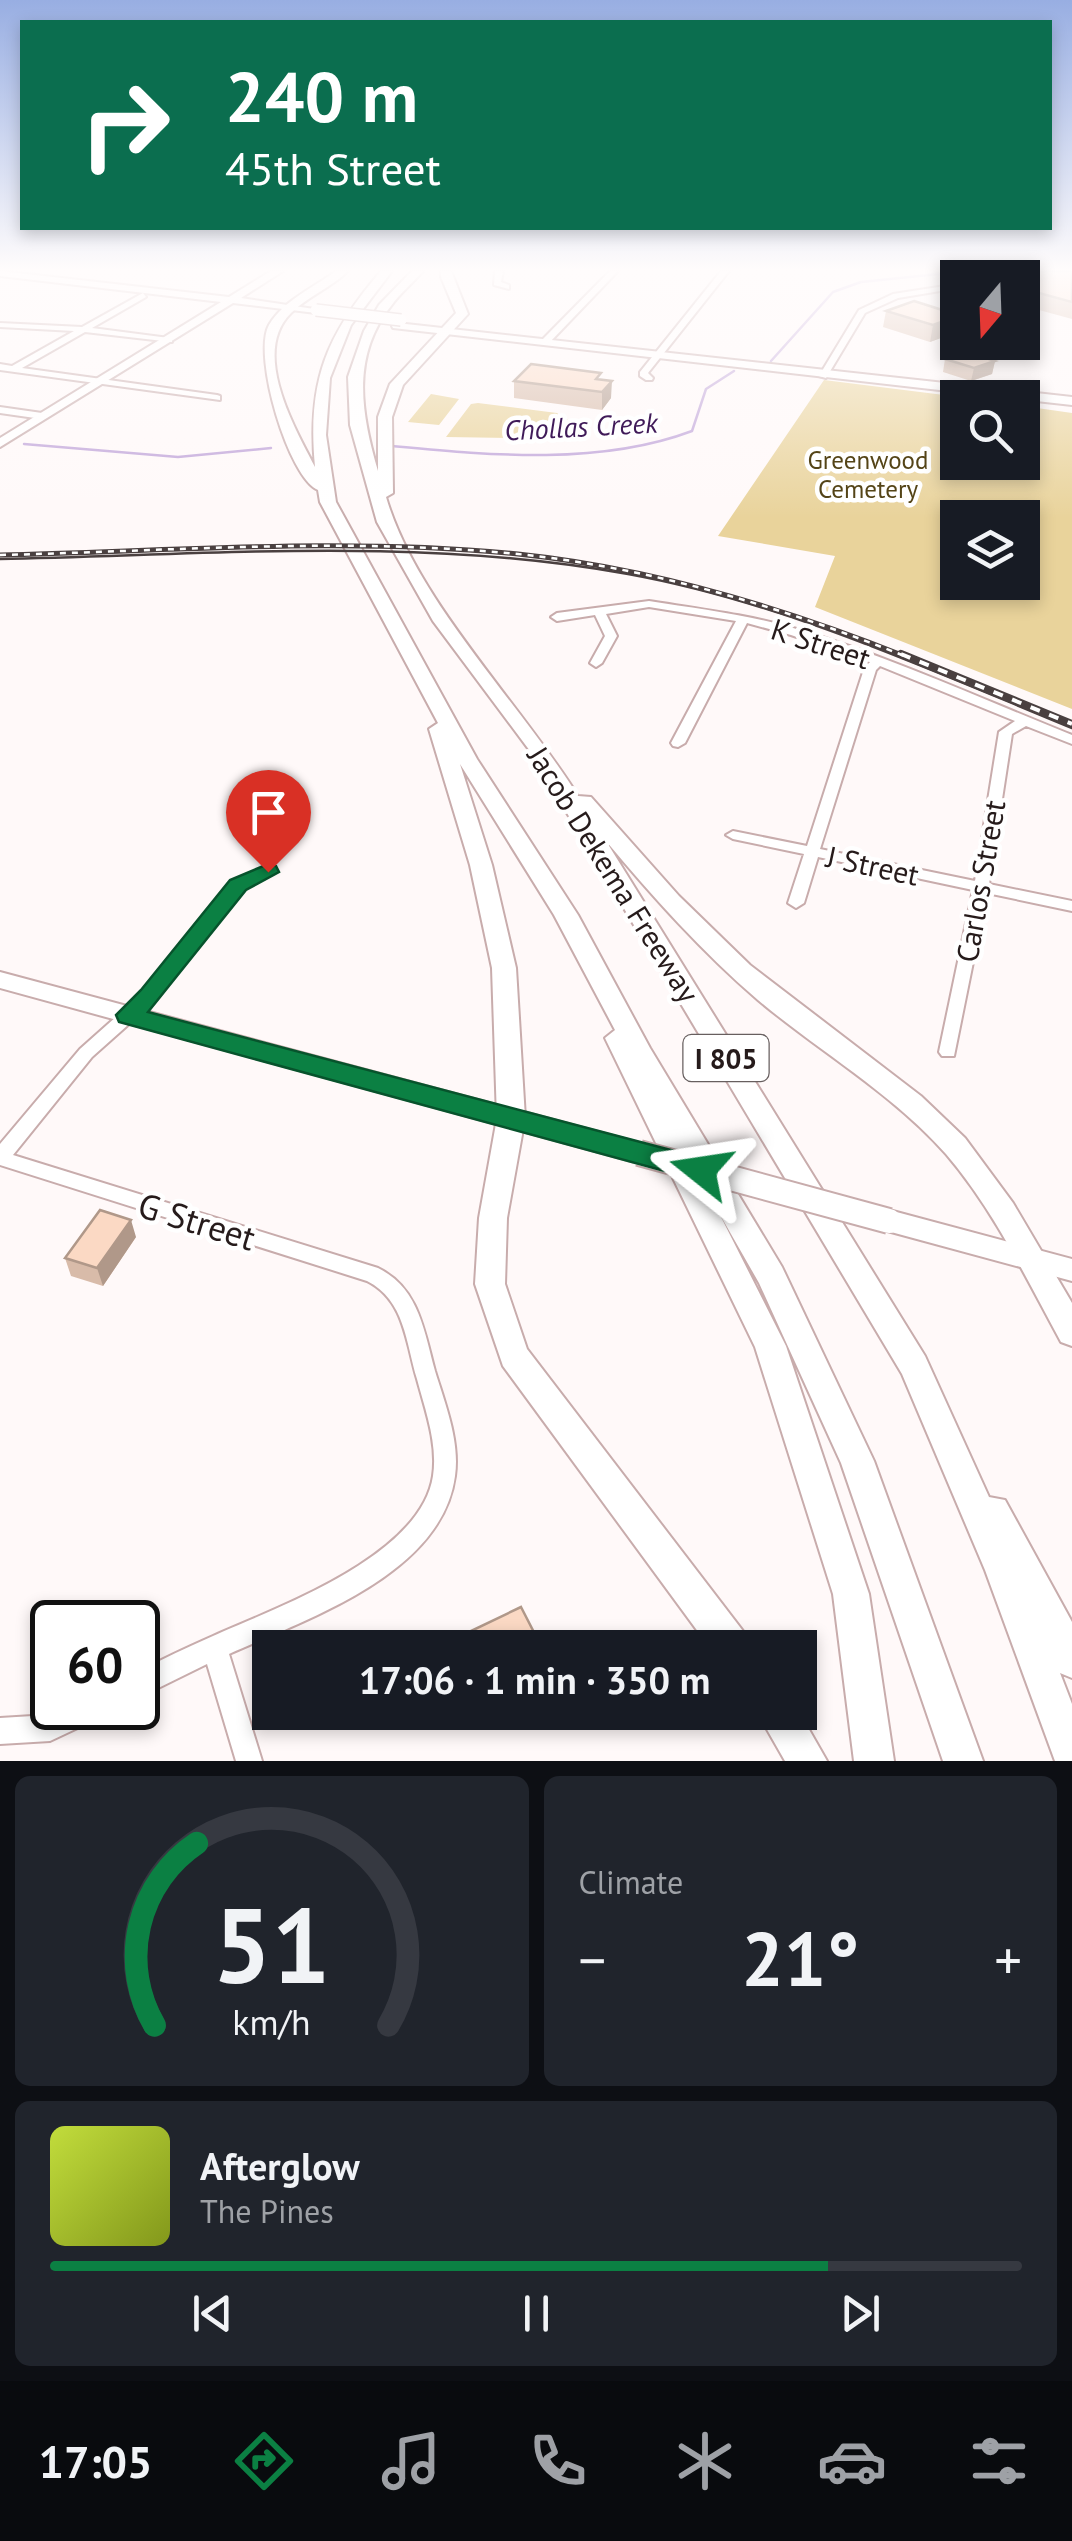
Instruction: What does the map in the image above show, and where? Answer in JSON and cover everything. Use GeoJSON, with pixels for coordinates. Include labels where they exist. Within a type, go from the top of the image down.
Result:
{"type":"FeatureCollection","features":[{"type":"Feature","properties":{"kind":"highway"},"geometry":{"type":"LineString","coordinates":[[267,353],[295,446],[328,502]]}},
{"type":"Feature","properties":{"kind":"highway","name":"Jacob Dekema Freeway"},"geometry":{"type":"LineString","coordinates":[[331,353],[323,368],[319,457],[328,502],[467,760],[566,915],[787,1310],[857,1461],[963,1761]]}},
{"type":"Feature","properties":{"kind":"highway","name":"Jacob Dekema Freeway"},"geometry":{"type":"LineString","coordinates":[[362,353],[354,376],[357,425],[385,522],[442,621],[539,749],[914,1366],[1002,1567],[1072,1755]]}},
{"type":"Feature","properties":{"kind":"highway"},"geometry":{"type":"LineString","coordinates":[[385,522],[385,417],[392,396],[424,353]]}},
{"type":"Feature","properties":{"kind":"highway"},"geometry":{"type":"LineString","coordinates":[[421,671],[481,865],[504,968],[511,1118],[493,1218],[490,1284],[514,1356],[720,1630]]}},
{"type":"Feature","properties":{"kind":"highway"},"geometry":{"type":"LineString","coordinates":[[539,749],[693,927],[768,995],[897,1089],[956,1148],[1030,1258],[1072,1332]]}},
{"type":"Feature","properties":{"kind":"highway"},"geometry":{"type":"LineString","coordinates":[[566,915],[631,1071],[770,1346],[851,1594],[874,1761]]}},
{"type":"Feature","properties":{"kind":"highway"},"geometry":{"type":"LineString","coordinates":[[914,1366],[1072,1659]]}},
{"type":"Feature","properties":{"kind":"highway"},"geometry":{"type":"LineString","coordinates":[[787,1730],[807,1761]]}},
{"type":"Feature","properties":{"kind":"main road"},"geometry":{"type":"LineString","coordinates":[[0,443],[147,353]]}},
{"type":"Feature","properties":{"kind":"main road"},"geometry":{"type":"LineString","coordinates":[[652,353],[677,360],[825,373],[1072,403]]}},
{"type":"Feature","properties":{"kind":"main road"},"geometry":{"type":"LineString","coordinates":[[825,373],[940,389]]}},
{"type":"Feature","properties":{"kind":"main road"},"geometry":{"type":"LineString","coordinates":[[1040,401],[1072,403]]}},
{"type":"Feature","properties":{"kind":"main road"},"geometry":{"type":"LineString","coordinates":[[0,980],[1072,1270]]}},
{"type":"Feature","properties":{"kind":"street"},"geometry":{"type":"LineString","coordinates":[[0,376],[41,353]]}},
{"type":"Feature","properties":{"kind":"street"},"geometry":{"type":"LineString","coordinates":[[825,373],[837,353]]}},
{"type":"Feature","properties":{"kind":"street"},"geometry":{"type":"LineString","coordinates":[[649,378],[643,374],[659,354]]}},
{"type":"Feature","properties":{"kind":"street"},"geometry":{"type":"LineString","coordinates":[[0,366],[216,398]]}},
{"type":"Feature","properties":{"kind":"street"},"geometry":{"type":"LineString","coordinates":[[0,410],[42,416]]}},
{"type":"Feature","properties":{"kind":"street","name":"K Street"},"geometry":{"type":"LineString","coordinates":[[558,617],[649,604],[743,619],[795,632],[878,661],[1072,740]]}},
{"type":"Feature","properties":{"kind":"street"},"geometry":{"type":"LineString","coordinates":[[596,663],[611,636],[600,612]]}},
{"type":"Feature","properties":{"kind":"street"},"geometry":{"type":"LineString","coordinates":[[678,743],[743,619]]}},
{"type":"Feature","properties":{"kind":"street"},"geometry":{"type":"LineString","coordinates":[[796,903],[870,670],[878,661]]}},
{"type":"Feature","properties":{"kind":"street","name":"Carlos Street"},"geometry":{"type":"LineString","coordinates":[[948,1052],[981,887],[1006,732],[1025,720]]}},
{"type":"Feature","properties":{"kind":"street","name":"J Street"},"geometry":{"type":"LineString","coordinates":[[732,835],[1072,906]]}},
{"type":"Feature","properties":{"kind":"street"},"geometry":{"type":"LineString","coordinates":[[0,1158],[86,1052],[150,996],[238,885],[268,872]]}},
{"type":"Feature","properties":{"kind":"street","name":"G Street"},"geometry":{"type":"LineString","coordinates":[[0,1158],[354,1270],[372,1272],[393,1284],[408,1304],[443,1442],[444,1481],[426,1521],[390,1558],[343,1590],[215,1647]]}},
{"type":"Feature","properties":{"kind":"street"},"geometry":{"type":"LineString","coordinates":[[160,1674],[215,1647],[249,1761]]}},
{"type":"Feature","properties":{"kind":"street"},"geometry":{"type":"LineString","coordinates":[[0,1731],[30,1729]]}},
{"type":"Feature","properties":{"kind":"green space","name":"Greenwood Cemetery"},"geometry":{"type":"Polygon","coordinates":[[[824,380],[940,394],[940,480],[1040,480],[1040,408],[1072,413],[1072,709],[815,607],[835,556],[718,536],[824,380]]]}},
{"type":"Feature","properties":{"kind":"green space"},"geometry":{"type":"Polygon","coordinates":[[[431,394],[459,399],[439,425],[408,422],[431,394]]]}},
{"type":"Feature","properties":{"kind":"green space"},"geometry":{"type":"Polygon","coordinates":[[[471,404],[557,413],[565,419],[590,423],[577,435],[560,439],[446,437],[471,404]]]}},
{"type":"Feature","properties":{"kind":"building"},"geometry":{"type":"Polygon","coordinates":[[[948,360],[995,361],[974,368],[948,360]]]}},
{"type":"Feature","properties":{"kind":"building"},"geometry":{"type":"Polygon","coordinates":[[[531,364],[601,373],[596,379],[612,381],[602,392],[514,381],[531,364]]]}},
{"type":"Feature","properties":{"kind":"building"},"geometry":{"type":"Polygon","coordinates":[[[100,1210],[131,1220],[97,1268],[65,1258],[100,1210]]]}},
{"type":"Feature","properties":{"kind":"building"},"geometry":{"type":"Polygon","coordinates":[[[521,1607],[533,1630],[473,1630],[521,1607]]]}},
{"type":"Feature","properties":{"kind":"waterway"},"geometry":{"type":"LineString","coordinates":[[771,361],[778,353]]}},
{"type":"Feature","properties":{"kind":"waterway","name":"Chollas Creek"},"geometry":{"type":"LineString","coordinates":[[392,446],[544,455],[582,454],[656,442],[692,431],[706,389],[734,371]]}},
{"type":"Feature","properties":{"kind":"waterway"},"geometry":{"type":"LineString","coordinates":[[24,444],[178,457],[271,448]]}},
{"type":"Feature","properties":{"kind":"tram line"},"geometry":{"type":"LineString","coordinates":[[0,559],[393,552],[550,562],[628,574],[686,586],[799,619],[1072,728]]}},
{"type":"Feature","properties":{"kind":"railway"},"geometry":{"type":"LineString","coordinates":[[0,555],[324,546],[518,554],[618,569],[716,592],[907,657]]}},
{"type":"Feature","properties":{"kind":"railway"},"geometry":{"type":"LineString","coordinates":[[901,654],[1072,724]]}},
{"type":"Feature","properties":{"kind":"route"},"geometry":{"type":"LineString","coordinates":[[268,872],[238,885],[150,996],[128,1015],[701,1170]]}}]}
